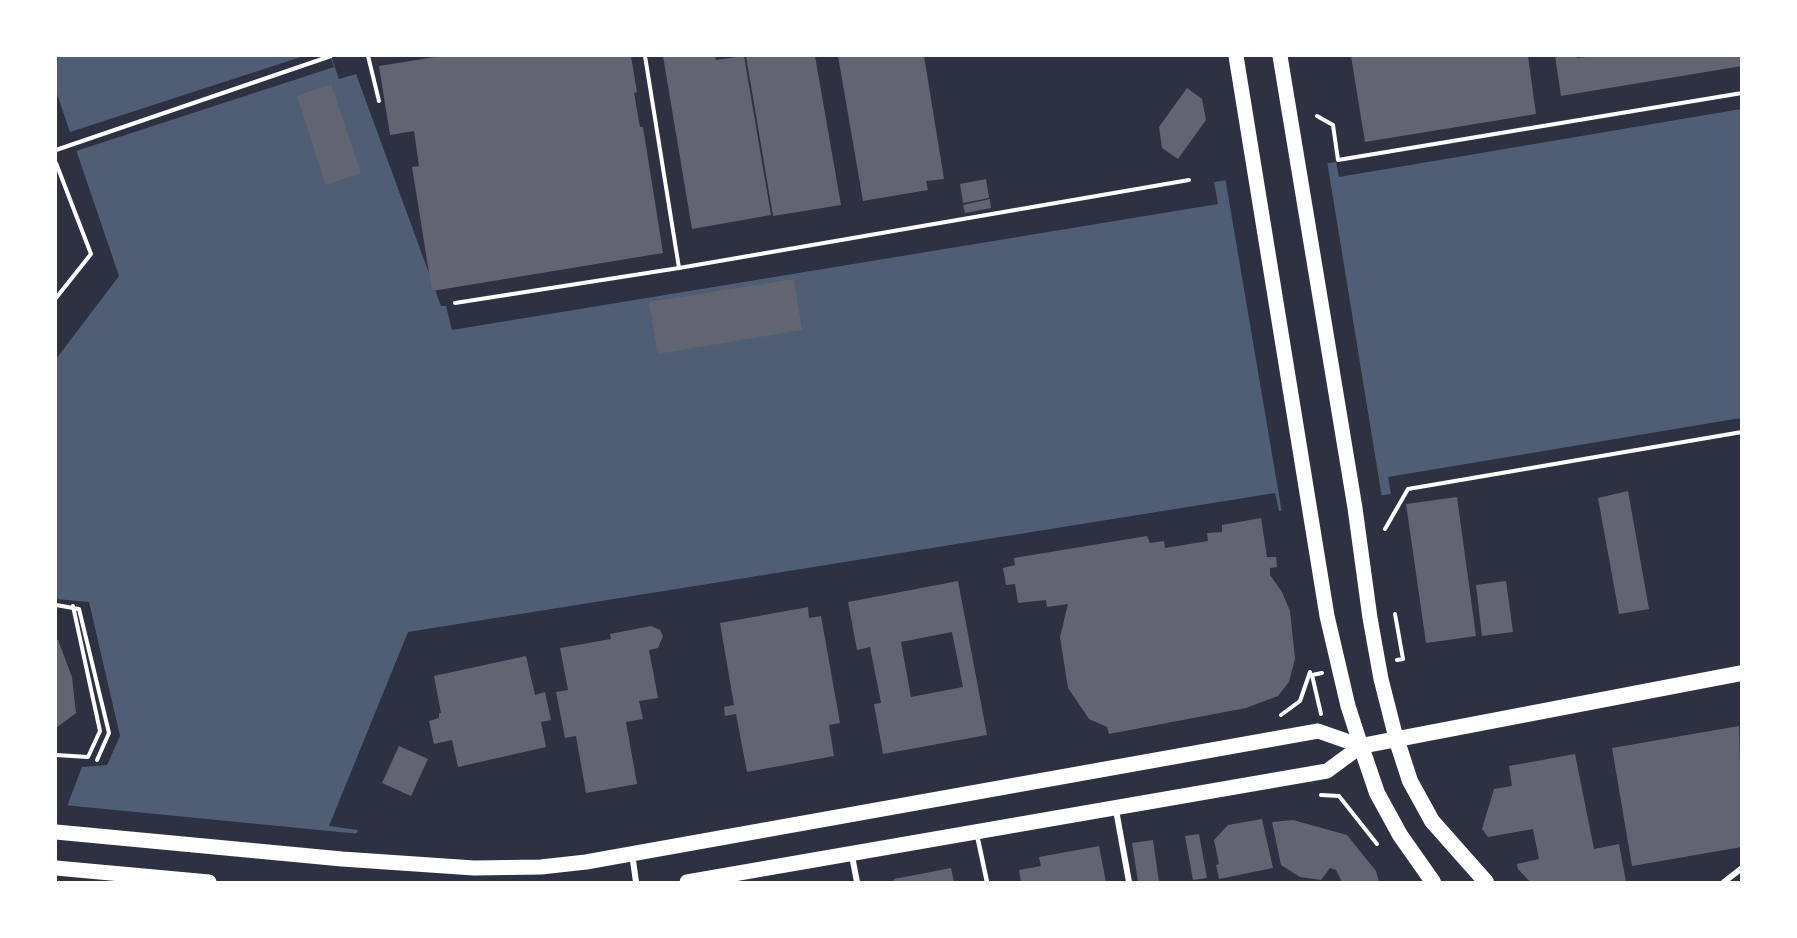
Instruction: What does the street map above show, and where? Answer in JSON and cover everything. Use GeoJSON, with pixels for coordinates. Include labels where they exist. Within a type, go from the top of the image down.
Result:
{"type":"FeatureCollection","features":[{"type":"Feature","properties":{"kind":"highway"},"geometry":{"type":"LineString","coordinates":[[1433,882],[1400,836],[1377,793],[1361,746],[1742,673]]}},
{"type":"Feature","properties":{"kind":"highway"},"geometry":{"type":"LineString","coordinates":[[1396,738],[1410,781],[1432,821],[1486,882]]}},
{"type":"Feature","properties":{"kind":"main road"},"geometry":{"type":"LineString","coordinates":[[1236,56],[1311,516],[1337,660],[1361,746]]}},
{"type":"Feature","properties":{"kind":"main road"},"geometry":{"type":"LineString","coordinates":[[1280,56],[1381,679],[1396,738]]}},
{"type":"Feature","properties":{"kind":"main road"},"geometry":{"type":"LineString","coordinates":[[56,832],[342,859],[486,868],[541,867],[632,853],[1318,731],[1361,746]]}},
{"type":"Feature","properties":{"kind":"main road"},"geometry":{"type":"LineString","coordinates":[[687,882],[719,880],[1327,771],[1361,746]]}},
{"type":"Feature","properties":{"kind":"main road"},"geometry":{"type":"LineString","coordinates":[[56,868],[209,882]]}},
{"type":"Feature","properties":{"kind":"street"},"geometry":{"type":"LineString","coordinates":[[1116,810],[1128,882]]}},
{"type":"Feature","properties":{"kind":"street"},"geometry":{"type":"LineString","coordinates":[[632,853],[636,882]]}},
{"type":"Feature","properties":{"kind":"street"},"geometry":{"type":"LineString","coordinates":[[852,855],[857,882]]}},
{"type":"Feature","properties":{"kind":"street"},"geometry":{"type":"LineString","coordinates":[[1724,882],[1742,868]]}},
{"type":"Feature","properties":{"kind":"lane"},"geometry":{"type":"LineString","coordinates":[[977,834],[987,882]]}},
{"type":"Feature","properties":{"kind":"path"},"geometry":{"type":"LineString","coordinates":[[56,150],[331,56]]}},
{"type":"Feature","properties":{"kind":"path"},"geometry":{"type":"LineString","coordinates":[[368,56],[379,101]]}},
{"type":"Feature","properties":{"kind":"path"},"geometry":{"type":"LineString","coordinates":[[645,56],[679,268]]}},
{"type":"Feature","properties":{"kind":"path"},"geometry":{"type":"LineString","coordinates":[[1317,116],[1333,125],[1338,160],[1742,93]]}},
{"type":"Feature","properties":{"kind":"path"},"geometry":{"type":"LineString","coordinates":[[56,163],[91,254],[56,298]]}},
{"type":"Feature","properties":{"kind":"path"},"geometry":{"type":"LineString","coordinates":[[455,303],[679,268],[1189,180]]}},
{"type":"Feature","properties":{"kind":"path"},"geometry":{"type":"LineString","coordinates":[[1385,529],[1408,489],[1742,432]]}},
{"type":"Feature","properties":{"kind":"path"},"geometry":{"type":"LineString","coordinates":[[56,605],[73,606],[79,609],[109,733],[97,760]]}},
{"type":"Feature","properties":{"kind":"path"},"geometry":{"type":"LineString","coordinates":[[56,755],[88,757],[100,730],[73,606]]}},
{"type":"Feature","properties":{"kind":"path"},"geometry":{"type":"LineString","coordinates":[[1395,614],[1403,658]]}},
{"type":"Feature","properties":{"kind":"path"},"geometry":{"type":"LineString","coordinates":[[1281,715],[1300,701],[1311,673]]}},
{"type":"Feature","properties":{"kind":"path"},"geometry":{"type":"LineString","coordinates":[[1310,794],[1339,796],[1377,844]]}},
{"type":"Feature","properties":{"kind":"water"},"geometry":{"type":"Polygon","coordinates":[[[56,56],[331,56],[339,79],[356,74],[441,306],[446,306],[452,330],[1218,204],[1214,182],[1336,162],[1339,177],[1741,109],[1741,418],[1388,477],[1391,494],[1279,511],[1275,493],[408,632],[329,826],[358,830],[334,882],[56,882],[56,835],[82,767],[107,765],[120,736],[89,602],[56,599],[56,359],[119,276],[56,91],[56,56]]]}},
{"type":"Feature","properties":{"kind":"pier"},"geometry":{"type":"Polygon","coordinates":[[[304,56],[330,56],[334,67],[73,152],[67,133],[304,56]]]}},
{"type":"Feature","properties":{"kind":"pier"},"geometry":{"type":"Polygon","coordinates":[[[1327,161],[1382,498],[1282,513],[1225,177],[1327,161]]]}},
{"type":"Feature","properties":{"kind":"pier"},"geometry":{"type":"Polygon","coordinates":[[[64,805],[360,834],[337,882],[56,882],[56,826],[64,805]]]}},
{"type":"Feature","properties":{"kind":"building"},"geometry":{"type":"Polygon","coordinates":[[[441,56],[631,56],[637,92],[634,93],[640,127],[643,127],[663,253],[432,291],[412,167],[419,166],[414,131],[390,135],[379,66],[441,56]]]}},
{"type":"Feature","properties":{"kind":"building"},"geometry":{"type":"Polygon","coordinates":[[[663,56],[715,56],[716,60],[744,56],[771,215],[692,229],[663,56]]]}},
{"type":"Feature","properties":{"kind":"building"},"geometry":{"type":"Polygon","coordinates":[[[746,56],[815,56],[841,205],[773,216],[746,56]]]}},
{"type":"Feature","properties":{"kind":"building"},"geometry":{"type":"Polygon","coordinates":[[[838,56],[924,56],[944,179],[926,181],[928,190],[863,201],[838,56]]]}},
{"type":"Feature","properties":{"kind":"building"},"geometry":{"type":"Polygon","coordinates":[[[1351,56],[1528,56],[1536,114],[1365,142],[1351,56]]]}},
{"type":"Feature","properties":{"kind":"building"},"geometry":{"type":"Polygon","coordinates":[[[1555,56],[1577,56],[1577,58],[1742,56],[1742,66],[1561,96],[1555,56]]]}},
{"type":"Feature","properties":{"kind":"building"},"geometry":{"type":"Polygon","coordinates":[[[331,84],[361,173],[326,185],[297,96],[331,84]]]}},
{"type":"Feature","properties":{"kind":"building"},"geometry":{"type":"Polygon","coordinates":[[[1187,88],[1202,99],[1206,120],[1178,159],[1162,148],[1159,127],[1187,88]]]}},
{"type":"Feature","properties":{"kind":"building"},"geometry":{"type":"Polygon","coordinates":[[[986,179],[989,198],[963,203],[960,184],[986,179]]]}},
{"type":"Feature","properties":{"kind":"building"},"geometry":{"type":"Polygon","coordinates":[[[990,199],[991,208],[965,213],[963,205],[990,199]]]}},
{"type":"Feature","properties":{"kind":"building"},"geometry":{"type":"Polygon","coordinates":[[[794,279],[802,330],[658,354],[649,302],[794,279]]]}},
{"type":"Feature","properties":{"kind":"building"},"geometry":{"type":"Polygon","coordinates":[[[1628,491],[1649,609],[1619,614],[1598,498],[1628,491]]]}},
{"type":"Feature","properties":{"kind":"building"},"geometry":{"type":"Polygon","coordinates":[[[1457,497],[1476,636],[1426,643],[1406,504],[1457,497]]]}},
{"type":"Feature","properties":{"kind":"building"},"geometry":{"type":"Polygon","coordinates":[[[1261,518],[1267,557],[1276,557],[1277,567],[1270,568],[1270,575],[1282,592],[1290,611],[1295,659],[1289,682],[1278,696],[1246,708],[1109,734],[1107,727],[1089,719],[1068,688],[1060,637],[1068,604],[1047,607],[1046,600],[1018,603],[1015,584],[1006,585],[1003,568],[1015,565],[1014,558],[1147,536],[1150,543],[1164,541],[1165,548],[1208,541],[1207,533],[1222,532],[1222,525],[1261,518]]]}},
{"type":"Feature","properties":{"kind":"building"},"geometry":{"type":"Polygon","coordinates":[[[958,581],[987,735],[883,754],[874,704],[881,703],[870,647],[857,650],[848,602],[958,581]],[[952,632],[901,642],[911,697],[963,687],[952,632]]]}},
{"type":"Feature","properties":{"kind":"building"},"geometry":{"type":"Polygon","coordinates":[[[1506,581],[1513,632],[1482,636],[1476,585],[1506,581]]]}},
{"type":"Feature","properties":{"kind":"building"},"geometry":{"type":"Polygon","coordinates":[[[808,607],[809,618],[821,616],[840,723],[829,725],[834,756],[747,772],[736,714],[725,716],[724,707],[734,705],[720,623],[808,607]]]}},
{"type":"Feature","properties":{"kind":"building"},"geometry":{"type":"Polygon","coordinates":[[[651,626],[660,630],[663,636],[658,648],[649,650],[658,698],[639,701],[643,719],[626,722],[637,784],[586,793],[576,736],[565,738],[556,692],[568,690],[560,648],[611,639],[610,634],[651,626]]]}},
{"type":"Feature","properties":{"kind":"building"},"geometry":{"type":"Polygon","coordinates":[[[56,640],[58,640],[72,677],[76,713],[56,728],[56,640]]]}},
{"type":"Feature","properties":{"kind":"building"},"geometry":{"type":"Polygon","coordinates":[[[526,656],[535,695],[545,692],[551,720],[541,722],[546,747],[458,767],[452,740],[434,744],[429,721],[439,718],[439,713],[441,713],[434,676],[526,656]]]}},
{"type":"Feature","properties":{"kind":"building"},"geometry":{"type":"Polygon","coordinates":[[[1739,726],[1742,847],[1632,866],[1612,748],[1739,726]]]}},
{"type":"Feature","properties":{"kind":"building"},"geometry":{"type":"Polygon","coordinates":[[[399,746],[428,759],[411,796],[382,783],[399,746]]]}},
{"type":"Feature","properties":{"kind":"building"},"geometry":{"type":"Polygon","coordinates":[[[1575,754],[1594,849],[1619,844],[1626,882],[1530,882],[1518,869],[1517,864],[1539,859],[1533,829],[1488,837],[1482,829],[1494,789],[1512,786],[1509,766],[1575,754]]]}},
{"type":"Feature","properties":{"kind":"building"},"geometry":{"type":"Polygon","coordinates":[[[1262,819],[1273,868],[1219,879],[1216,865],[1219,864],[1214,840],[1228,825],[1262,819]]]}},
{"type":"Feature","properties":{"kind":"building"},"geometry":{"type":"Polygon","coordinates":[[[1293,820],[1347,835],[1376,871],[1379,882],[1342,882],[1336,870],[1330,868],[1321,880],[1300,877],[1281,865],[1272,822],[1293,820]]]}},
{"type":"Feature","properties":{"kind":"building"},"geometry":{"type":"Polygon","coordinates":[[[1199,834],[1207,878],[1193,880],[1185,836],[1199,834]]]}},
{"type":"Feature","properties":{"kind":"building"},"geometry":{"type":"Polygon","coordinates":[[[1153,840],[1159,882],[1138,882],[1132,843],[1153,840]]]}},
{"type":"Feature","properties":{"kind":"building"},"geometry":{"type":"Polygon","coordinates":[[[1099,846],[1106,882],[1021,882],[1019,870],[1041,866],[1039,857],[1099,846]]]}},
{"type":"Feature","properties":{"kind":"building"},"geometry":{"type":"Polygon","coordinates":[[[951,868],[954,882],[894,882],[894,879],[951,868]]]}}]}
